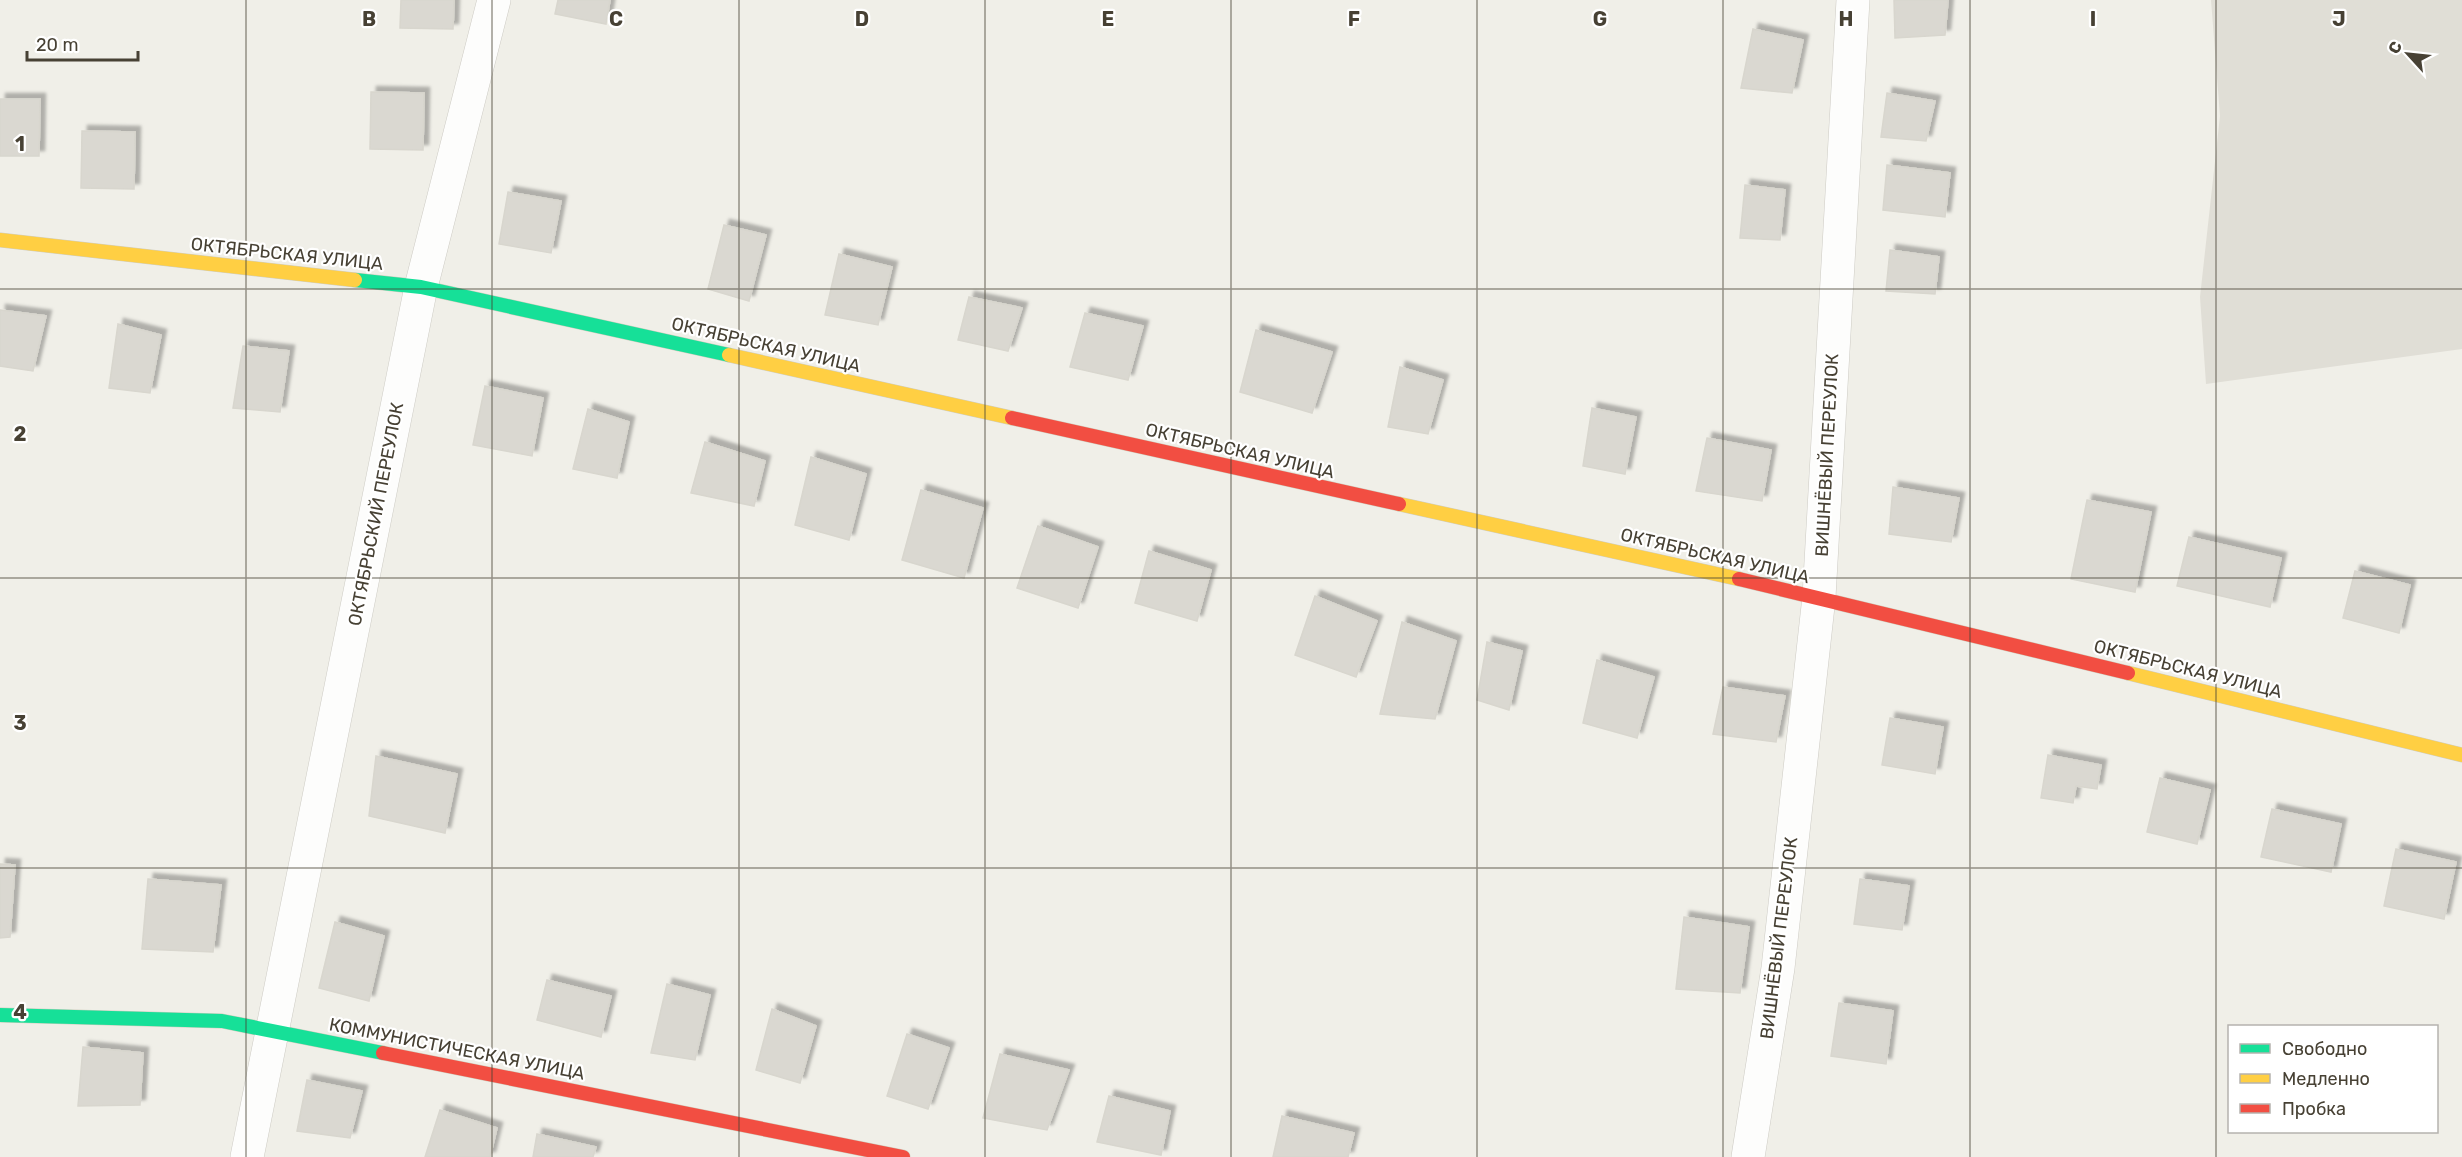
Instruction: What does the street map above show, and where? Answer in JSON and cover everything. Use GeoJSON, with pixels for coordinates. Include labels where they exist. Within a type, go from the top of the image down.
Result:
{"type":"FeatureCollection","features":[{"type":"Feature","properties":{"kind":"street","name":"ОКТЯБРЬСКИЙ ПЕРЕУЛОК"},"geometry":{"type":"LineString","coordinates":[[248,1157],[421,287],[494,0]]}},
{"type":"Feature","properties":{"kind":"street","name":"ВИШНЁВЫЙ ПЕРЕУЛОК"},"geometry":{"type":"LineString","coordinates":[[1748,1157],[1778,968],[1819,597],[1853,0]]}},
{"type":"Feature","properties":{"kind":"street","name":"ОКТЯБРЬСКАЯ УЛИЦА"},"geometry":{"type":"LineString","coordinates":[[0,240],[421,287],[1819,597],[2462,755]]}},
{"type":"Feature","properties":{"kind":"street","name":"КОММУНИСТИЧЕСКАЯ УЛИЦА"},"geometry":{"type":"LineString","coordinates":[[0,1015],[222,1021],[903,1157]]}},
{"type":"Feature","properties":{"kind":"shaded area"},"geometry":{"type":"Polygon","coordinates":[[[2211,0],[2462,0],[2462,349],[2206,384],[2200,297],[2220,116],[2211,0]]]}},
{"type":"Feature","properties":{"kind":"building"},"geometry":{"type":"Polygon","coordinates":[[[401,0],[454,0],[453,29],[400,28],[401,0]]]}},
{"type":"Feature","properties":{"kind":"building"},"geometry":{"type":"Polygon","coordinates":[[[558,0],[610,0],[606,24],[555,14],[558,0]]]}},
{"type":"Feature","properties":{"kind":"building"},"geometry":{"type":"Polygon","coordinates":[[[1894,0],[1948,0],[1945,35],[1895,38],[1894,0]]]}},
{"type":"Feature","properties":{"kind":"building"},"geometry":{"type":"Polygon","coordinates":[[[1753,29],[1803,40],[1792,93],[1741,88],[1753,29]]]}},
{"type":"Feature","properties":{"kind":"building"},"geometry":{"type":"Polygon","coordinates":[[[371,92],[424,93],[423,150],[370,149],[371,92]]]}},
{"type":"Feature","properties":{"kind":"building"},"geometry":{"type":"Polygon","coordinates":[[[1887,93],[1935,101],[1926,141],[1881,137],[1887,93]]]}},
{"type":"Feature","properties":{"kind":"building"},"geometry":{"type":"Polygon","coordinates":[[[0,99],[40,99],[39,156],[0,156],[0,99]]]}},
{"type":"Feature","properties":{"kind":"building"},"geometry":{"type":"Polygon","coordinates":[[[82,131],[135,132],[134,189],[81,188],[82,131]]]}},
{"type":"Feature","properties":{"kind":"building"},"geometry":{"type":"Polygon","coordinates":[[[1887,165],[1950,173],[1945,217],[1883,210],[1887,165]]]}},
{"type":"Feature","properties":{"kind":"building"},"geometry":{"type":"Polygon","coordinates":[[[1745,185],[1785,190],[1780,240],[1740,238],[1745,185]]]}},
{"type":"Feature","properties":{"kind":"building"},"geometry":{"type":"Polygon","coordinates":[[[508,192],[561,201],[551,253],[499,244],[508,192]]]}},
{"type":"Feature","properties":{"kind":"building"},"geometry":{"type":"Polygon","coordinates":[[[724,225],[766,235],[749,301],[708,289],[724,225]]]}},
{"type":"Feature","properties":{"kind":"building"},"geometry":{"type":"Polygon","coordinates":[[[1890,250],[1939,257],[1935,294],[1886,291],[1890,250]]]}},
{"type":"Feature","properties":{"kind":"building"},"geometry":{"type":"Polygon","coordinates":[[[839,254],[892,267],[878,325],[825,315],[839,254]]]}},
{"type":"Feature","properties":{"kind":"building"},"geometry":{"type":"Polygon","coordinates":[[[969,297],[1022,308],[1008,351],[958,340],[969,297]]]}},
{"type":"Feature","properties":{"kind":"building"},"geometry":{"type":"Polygon","coordinates":[[[0,310],[46,316],[33,371],[0,366],[0,310]]]}},
{"type":"Feature","properties":{"kind":"building"},"geometry":{"type":"Polygon","coordinates":[[[1085,313],[1143,326],[1128,380],[1070,367],[1085,313]]]}},
{"type":"Feature","properties":{"kind":"building"},"geometry":{"type":"Polygon","coordinates":[[[118,324],[161,335],[150,393],[109,388],[118,324]]]}},
{"type":"Feature","properties":{"kind":"building"},"geometry":{"type":"Polygon","coordinates":[[[1256,330],[1332,352],[1312,413],[1240,392],[1256,330]]]}},
{"type":"Feature","properties":{"kind":"building"},"geometry":{"type":"Polygon","coordinates":[[[243,346],[289,351],[280,412],[233,408],[243,346]]]}},
{"type":"Feature","properties":{"kind":"building"},"geometry":{"type":"Polygon","coordinates":[[[1400,367],[1443,380],[1428,434],[1388,427],[1400,367]]]}},
{"type":"Feature","properties":{"kind":"building"},"geometry":{"type":"Polygon","coordinates":[[[485,386],[543,398],[532,456],[473,445],[485,386]]]}},
{"type":"Feature","properties":{"kind":"building"},"geometry":{"type":"Polygon","coordinates":[[[1592,408],[1636,417],[1625,474],[1583,466],[1592,408]]]}},
{"type":"Feature","properties":{"kind":"building"},"geometry":{"type":"Polygon","coordinates":[[[588,409],[629,422],[617,478],[573,469],[588,409]]]}},
{"type":"Feature","properties":{"kind":"building"},"geometry":{"type":"Polygon","coordinates":[[[1707,438],[1771,450],[1762,501],[1696,491],[1707,438]]]}},
{"type":"Feature","properties":{"kind":"building"},"geometry":{"type":"Polygon","coordinates":[[[705,442],[765,461],[754,506],[691,493],[705,442]]]}},
{"type":"Feature","properties":{"kind":"building"},"geometry":{"type":"Polygon","coordinates":[[[811,457],[866,474],[849,540],[795,525],[811,457]]]}},
{"type":"Feature","properties":{"kind":"building"},"geometry":{"type":"Polygon","coordinates":[[[1893,487],[1959,498],[1951,542],[1889,534],[1893,487]]]}},
{"type":"Feature","properties":{"kind":"building"},"geometry":{"type":"Polygon","coordinates":[[[921,490],[983,508],[964,578],[902,560],[921,490]]]}},
{"type":"Feature","properties":{"kind":"building"},"geometry":{"type":"Polygon","coordinates":[[[2087,500],[2151,512],[2135,592],[2071,579],[2087,500]]]}},
{"type":"Feature","properties":{"kind":"building"},"geometry":{"type":"Polygon","coordinates":[[[1038,526],[1098,547],[1078,608],[1017,588],[1038,526]]]}},
{"type":"Feature","properties":{"kind":"building"},"geometry":{"type":"Polygon","coordinates":[[[2189,537],[2281,558],[2270,607],[2177,586],[2189,537]]]}},
{"type":"Feature","properties":{"kind":"building"},"geometry":{"type":"Polygon","coordinates":[[[1149,551],[1211,570],[1197,621],[1135,603],[1149,551]]]}},
{"type":"Feature","properties":{"kind":"building"},"geometry":{"type":"Polygon","coordinates":[[[2355,571],[2410,585],[2399,633],[2343,618],[2355,571]]]}},
{"type":"Feature","properties":{"kind":"building"},"geometry":{"type":"Polygon","coordinates":[[[1315,596],[1377,621],[1356,677],[1295,655],[1315,596]]]}},
{"type":"Feature","properties":{"kind":"building"},"geometry":{"type":"Polygon","coordinates":[[[1402,622],[1456,641],[1435,719],[1380,714],[1402,622]]]}},
{"type":"Feature","properties":{"kind":"building"},"geometry":{"type":"Polygon","coordinates":[[[1487,642],[1522,651],[1509,710],[1477,700],[1487,642]]]}},
{"type":"Feature","properties":{"kind":"building"},"geometry":{"type":"Polygon","coordinates":[[[1597,660],[1654,677],[1637,738],[1583,723],[1597,660]]]}},
{"type":"Feature","properties":{"kind":"building"},"geometry":{"type":"Polygon","coordinates":[[[1723,687],[1785,696],[1776,742],[1713,734],[1723,687]]]}},
{"type":"Feature","properties":{"kind":"building"},"geometry":{"type":"Polygon","coordinates":[[[1890,718],[1943,727],[1935,774],[1882,765],[1890,718]]]}},
{"type":"Feature","properties":{"kind":"building"},"geometry":{"type":"Polygon","coordinates":[[[2048,755],[2101,765],[2097,789],[2076,786],[2073,803],[2041,798],[2048,755]]]}},
{"type":"Feature","properties":{"kind":"building"},"geometry":{"type":"Polygon","coordinates":[[[376,756],[457,774],[445,833],[369,816],[376,756]]]}},
{"type":"Feature","properties":{"kind":"building"},"geometry":{"type":"Polygon","coordinates":[[[2160,778],[2210,790],[2197,844],[2147,832],[2160,778]]]}},
{"type":"Feature","properties":{"kind":"building"},"geometry":{"type":"Polygon","coordinates":[[[2272,809],[2341,824],[2331,872],[2261,857],[2272,809]]]}},
{"type":"Feature","properties":{"kind":"building"},"geometry":{"type":"Polygon","coordinates":[[[2396,849],[2456,862],[2444,919],[2384,906],[2396,849]]]}},
{"type":"Feature","properties":{"kind":"building"},"geometry":{"type":"Polygon","coordinates":[[[0,864],[15,865],[10,937],[0,938],[0,864]]]}},
{"type":"Feature","properties":{"kind":"building"},"geometry":{"type":"Polygon","coordinates":[[[148,879],[221,885],[213,952],[142,949],[148,879]]]}},
{"type":"Feature","properties":{"kind":"building"},"geometry":{"type":"Polygon","coordinates":[[[1860,879],[1909,886],[1902,930],[1854,924],[1860,879]]]}},
{"type":"Feature","properties":{"kind":"building"},"geometry":{"type":"Polygon","coordinates":[[[1684,917],[1749,927],[1740,993],[1676,989],[1684,917]]]}},
{"type":"Feature","properties":{"kind":"building"},"geometry":{"type":"Polygon","coordinates":[[[335,922],[384,936],[369,1001],[319,988],[335,922]]]}},
{"type":"Feature","properties":{"kind":"building"},"geometry":{"type":"Polygon","coordinates":[[[547,980],[611,996],[601,1037],[537,1020],[547,980]]]}},
{"type":"Feature","properties":{"kind":"building"},"geometry":{"type":"Polygon","coordinates":[[[667,984],[710,995],[695,1060],[651,1053],[667,984]]]}},
{"type":"Feature","properties":{"kind":"building"},"geometry":{"type":"Polygon","coordinates":[[[1839,1003],[1893,1011],[1886,1064],[1831,1056],[1839,1003]]]}},
{"type":"Feature","properties":{"kind":"building"},"geometry":{"type":"Polygon","coordinates":[[[772,1009],[816,1026],[800,1083],[756,1070],[772,1009]]]}},
{"type":"Feature","properties":{"kind":"building"},"geometry":{"type":"Polygon","coordinates":[[[907,1034],[949,1048],[928,1109],[887,1096],[907,1034]]]}},
{"type":"Feature","properties":{"kind":"building"},"geometry":{"type":"Polygon","coordinates":[[[83,1047],[143,1053],[140,1105],[78,1106],[83,1047]]]}},
{"type":"Feature","properties":{"kind":"building"},"geometry":{"type":"Polygon","coordinates":[[[1000,1054],[1069,1070],[1047,1130],[983,1118],[1000,1054]]]}},
{"type":"Feature","properties":{"kind":"building"},"geometry":{"type":"Polygon","coordinates":[[[307,1080],[362,1091],[350,1138],[297,1131],[307,1080]]]}},
{"type":"Feature","properties":{"kind":"building"},"geometry":{"type":"Polygon","coordinates":[[[1109,1096],[1170,1111],[1161,1155],[1097,1142],[1109,1096]]]}},
{"type":"Feature","properties":{"kind":"building"},"geometry":{"type":"Polygon","coordinates":[[[440,1110],[497,1128],[490,1157],[425,1157],[440,1110]]]}},
{"type":"Feature","properties":{"kind":"building"},"geometry":{"type":"Polygon","coordinates":[[[1282,1116],[1354,1133],[1348,1157],[1273,1157],[1282,1116]]]}},
{"type":"Feature","properties":{"kind":"building"},"geometry":{"type":"Polygon","coordinates":[[[537,1134],[596,1147],[593,1157],[533,1157],[537,1134]]]}},
{"type":"Feature","properties":{"kind":"traffic: fast"},"geometry":{"type":"LineString","coordinates":[[355,280],[421,287],[729,355]]}},
{"type":"Feature","properties":{"kind":"traffic: fast"},"geometry":{"type":"LineString","coordinates":[[0,1015],[222,1021],[383,1053]]}},
{"type":"Feature","properties":{"kind":"traffic: slow"},"geometry":{"type":"LineString","coordinates":[[0,240],[355,280]]}},
{"type":"Feature","properties":{"kind":"traffic: slow"},"geometry":{"type":"LineString","coordinates":[[729,355],[1012,418]]}},
{"type":"Feature","properties":{"kind":"traffic: slow"},"geometry":{"type":"LineString","coordinates":[[1399,504],[1739,579]]}},
{"type":"Feature","properties":{"kind":"traffic: slow"},"geometry":{"type":"LineString","coordinates":[[2128,673],[2462,755]]}},
{"type":"Feature","properties":{"kind":"traffic: jam"},"geometry":{"type":"LineString","coordinates":[[1012,418],[1399,504]]}},
{"type":"Feature","properties":{"kind":"traffic: jam"},"geometry":{"type":"LineString","coordinates":[[1739,579],[2128,673]]}},
{"type":"Feature","properties":{"kind":"traffic: jam"},"geometry":{"type":"LineString","coordinates":[[383,1053],[903,1157]]}}]}
